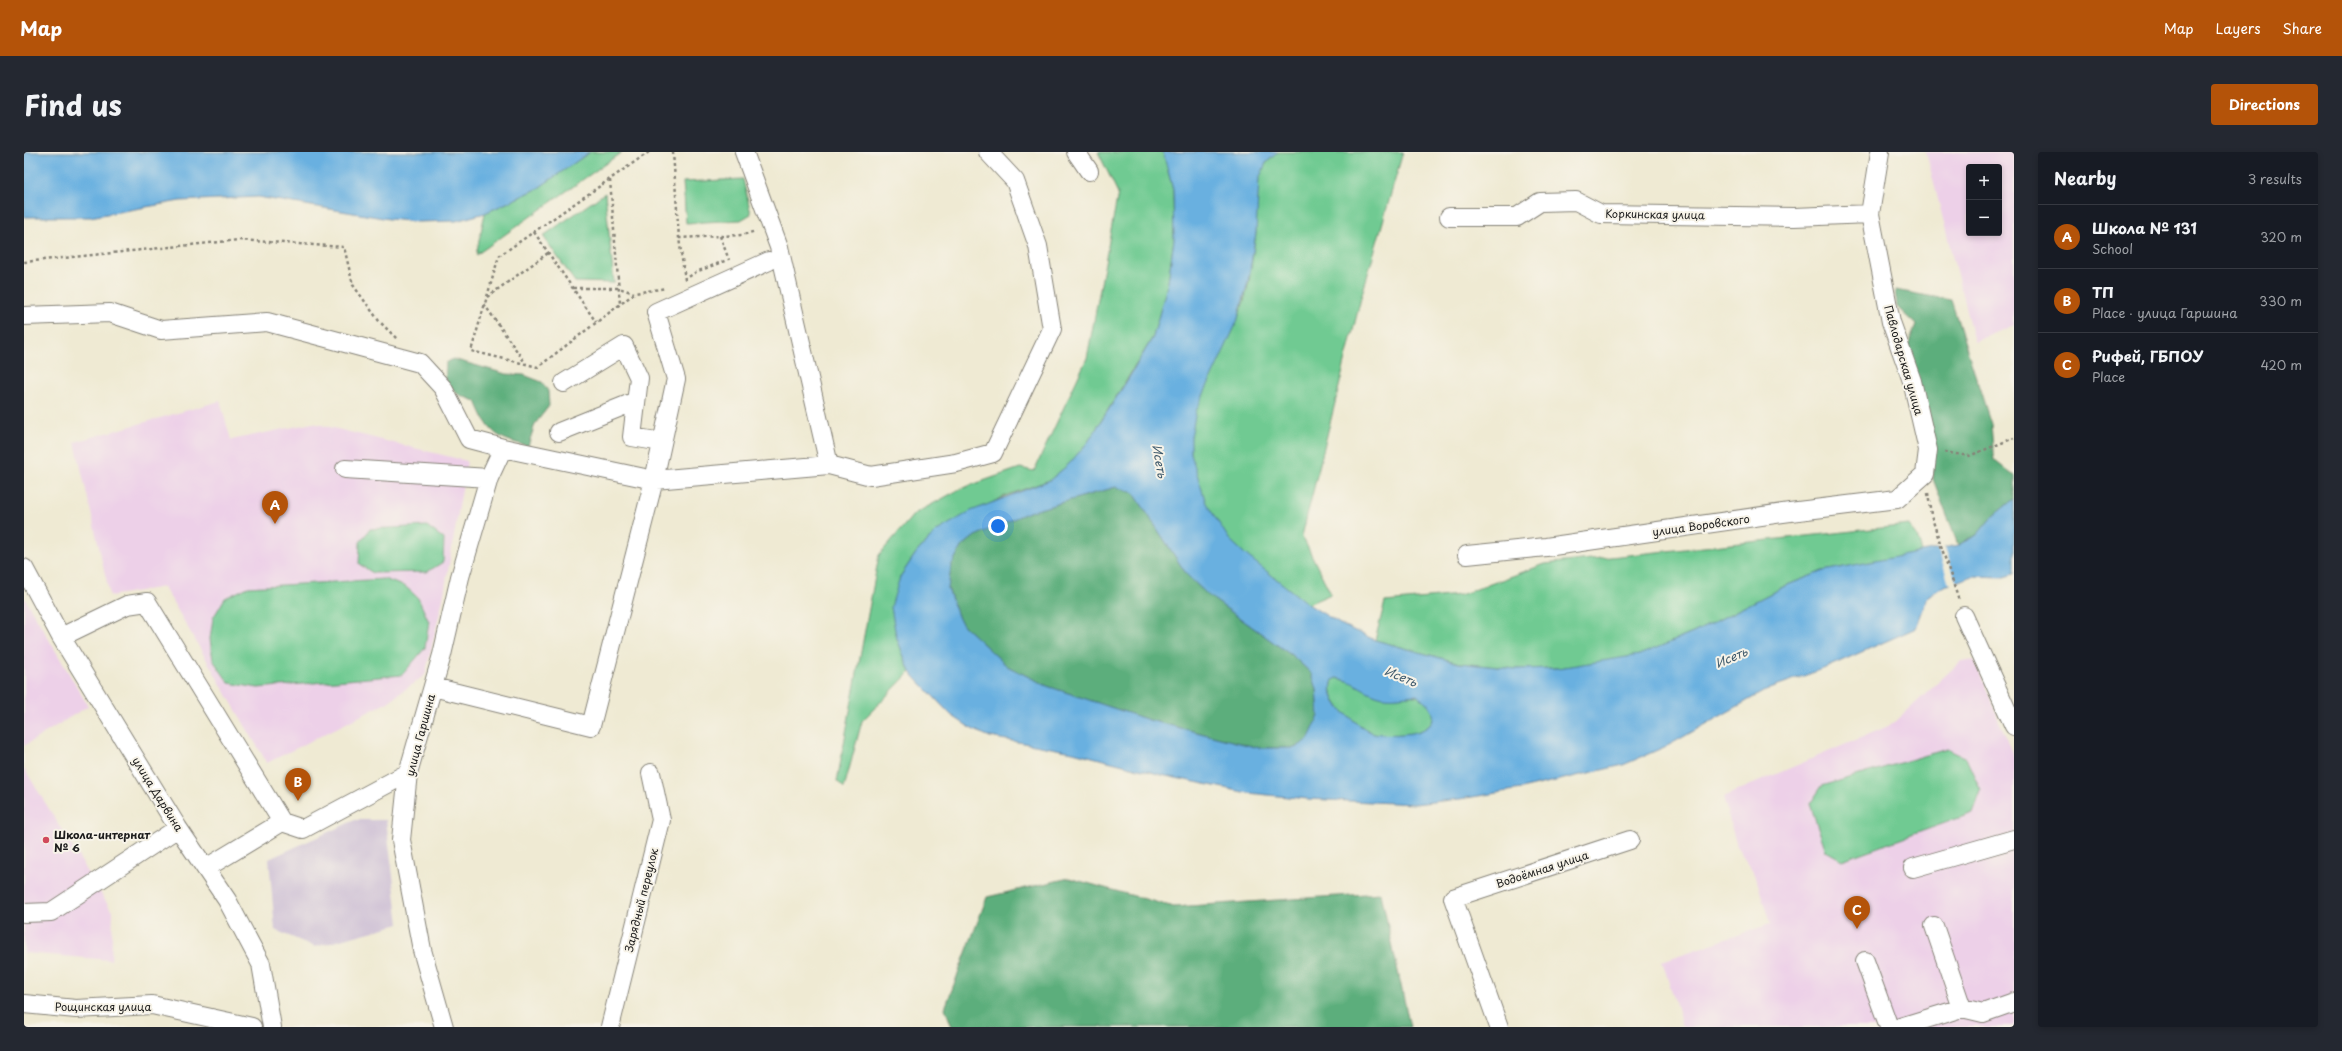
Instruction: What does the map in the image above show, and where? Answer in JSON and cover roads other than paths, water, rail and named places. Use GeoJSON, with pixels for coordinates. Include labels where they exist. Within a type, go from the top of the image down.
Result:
{"type":"FeatureCollection","features":[{"type":"Feature","properties":{"kind":"street"},"geometry":{"type":"LineString","coordinates":[[744,152],[779,247],[829,464]]}},
{"type":"Feature","properties":{"kind":"street"},"geometry":{"type":"LineString","coordinates":[[24,316],[110,313],[161,330],[267,322],[420,363],[443,388],[470,439],[503,448],[654,480],[829,464],[870,476],[956,463],[993,453],[1052,329],[1038,246],[1016,181],[988,152]]}},
{"type":"Feature","properties":{"kind":"street"},"geometry":{"type":"LineString","coordinates":[[1076,152],[1089,172]]}},
{"type":"Feature","properties":{"kind":"street","name":"Павлодарская улица"},"geometry":{"type":"LineString","coordinates":[[1880,152],[1870,214],[1891,322],[1912,381],[1928,450],[1926,474]]}},
{"type":"Feature","properties":{"kind":"street","name":"Коркинская улица"},"geometry":{"type":"LineString","coordinates":[[1449,217],[1517,217],[1540,202],[1576,201],[1601,214],[1794,217],[1870,214]]}},
{"type":"Feature","properties":{"kind":"street"},"geometry":{"type":"LineString","coordinates":[[433,687],[591,726],[654,480],[676,379],[656,312],[769,262]]}},
{"type":"Feature","properties":{"kind":"street"},"geometry":{"type":"LineString","coordinates":[[564,383],[624,346],[639,378],[632,437],[662,442]]}},
{"type":"Feature","properties":{"kind":"street"},"geometry":{"type":"LineString","coordinates":[[559,432],[636,401]]}},
{"type":"Feature","properties":{"kind":"street","name":"улица Гаршина"},"geometry":{"type":"LineString","coordinates":[[444,1027],[422,950],[401,840],[408,773],[433,687],[460,577],[489,478],[503,448]]}},
{"type":"Feature","properties":{"kind":"street"},"geometry":{"type":"LineString","coordinates":[[345,470],[489,478]]}},
{"type":"Feature","properties":{"kind":"street","name":"улица Воровского"},"geometry":{"type":"LineString","coordinates":[[1468,555],[1546,547],[1790,512],[1897,499],[1926,474]]}},
{"type":"Feature","properties":{"kind":"street","name":"улица Дарвина"},"geometry":{"type":"LineString","coordinates":[[24,568],[61,637],[178,828],[227,900],[261,964],[272,1027]]}},
{"type":"Feature","properties":{"kind":"street"},"geometry":{"type":"LineString","coordinates":[[61,637],[128,606],[147,602],[282,822],[303,829],[408,773]]}},
{"type":"Feature","properties":{"kind":"street"},"geometry":{"type":"LineString","coordinates":[[1964,616],[2014,726]]}},
{"type":"Feature","properties":{"kind":"street","name":"Зарядный переулок"},"geometry":{"type":"LineString","coordinates":[[610,1027],[661,820],[651,773]]}},
{"type":"Feature","properties":{"kind":"street"},"geometry":{"type":"LineString","coordinates":[[206,868],[282,822]]}},
{"type":"Feature","properties":{"kind":"street"},"geometry":{"type":"LineString","coordinates":[[24,913],[51,912],[178,828]]}},
{"type":"Feature","properties":{"kind":"street"},"geometry":{"type":"LineString","coordinates":[[1913,868],[2014,839]]}},
{"type":"Feature","properties":{"kind":"street","name":"Водоёмная улица"},"geometry":{"type":"LineString","coordinates":[[1499,1027],[1453,898],[1630,840]]}},
{"type":"Feature","properties":{"kind":"street"},"geometry":{"type":"LineString","coordinates":[[1934,926],[1962,1008]]}},
{"type":"Feature","properties":{"kind":"street"},"geometry":{"type":"LineString","coordinates":[[1865,961],[1889,1027]]}},
{"type":"Feature","properties":{"kind":"street"},"geometry":{"type":"LineString","coordinates":[[1900,1027],[1962,1008],[1983,1013],[2014,1002]]}},
{"type":"Feature","properties":{"kind":"street","name":"Рощинская улица"},"geometry":{"type":"LineString","coordinates":[[24,1004],[76,1009],[152,1005],[252,1027]]}},
{"type":"Feature","properties":{"kind":"water"},"geometry":{"type":"Polygon","coordinates":[[[24,152],[590,152],[537,189],[485,213],[456,221],[417,222],[389,219],[258,197],[180,201],[90,217],[24,217],[24,152]]]}},
{"type":"Feature","properties":{"kind":"water","name":"Исеть"},"geometry":{"type":"Polygon","coordinates":[[[1163,152],[1278,152],[1266,163],[1259,179],[1256,233],[1248,282],[1237,322],[1196,411],[1191,437],[1191,454],[1206,503],[1229,539],[1246,555],[1308,604],[1340,624],[1375,640],[1459,663],[1516,669],[1558,668],[1639,655],[1693,633],[1785,586],[1823,571],[1958,545],[1977,535],[1992,517],[2014,499],[2014,574],[2004,577],[1973,576],[1944,586],[1928,596],[1916,628],[1823,669],[1770,688],[1669,745],[1623,765],[1521,789],[1460,799],[1414,804],[1308,799],[1248,793],[1166,776],[1073,752],[990,737],[972,729],[951,715],[910,672],[896,636],[891,607],[900,577],[916,553],[937,531],[971,511],[1050,480],[1069,464],[1088,442],[1153,337],[1168,282],[1174,239],[1173,190],[1163,152]],[[1116,487],[1029,512],[975,536],[961,547],[951,566],[948,589],[959,619],[965,627],[1007,666],[1047,686],[1149,720],[1259,748],[1295,748],[1308,740],[1319,716],[1317,689],[1312,674],[1294,657],[1209,596],[1187,575],[1134,493],[1116,487]],[[1336,678],[1333,680],[1331,690],[1336,703],[1342,711],[1371,732],[1389,734],[1411,733],[1422,730],[1432,722],[1433,717],[1430,707],[1416,695],[1396,697],[1381,696],[1371,693],[1342,679],[1336,678]]]}},
{"type":"Feature","properties":{"kind":"place","name":"Школа № 131"},"geometry":{"type":"Point","coordinates":[275,524]}},
{"type":"Feature","properties":{"kind":"place","name":"ТП"},"geometry":{"type":"Point","coordinates":[298,801]}},
{"type":"Feature","properties":{"kind":"place","name":"Школа-интернат № 6"},"geometry":{"type":"Point","coordinates":[46,840]}},
{"type":"Feature","properties":{"kind":"place","name":"Рифей, ГБПОУ"},"geometry":{"type":"Point","coordinates":[1857,929]}}]}
